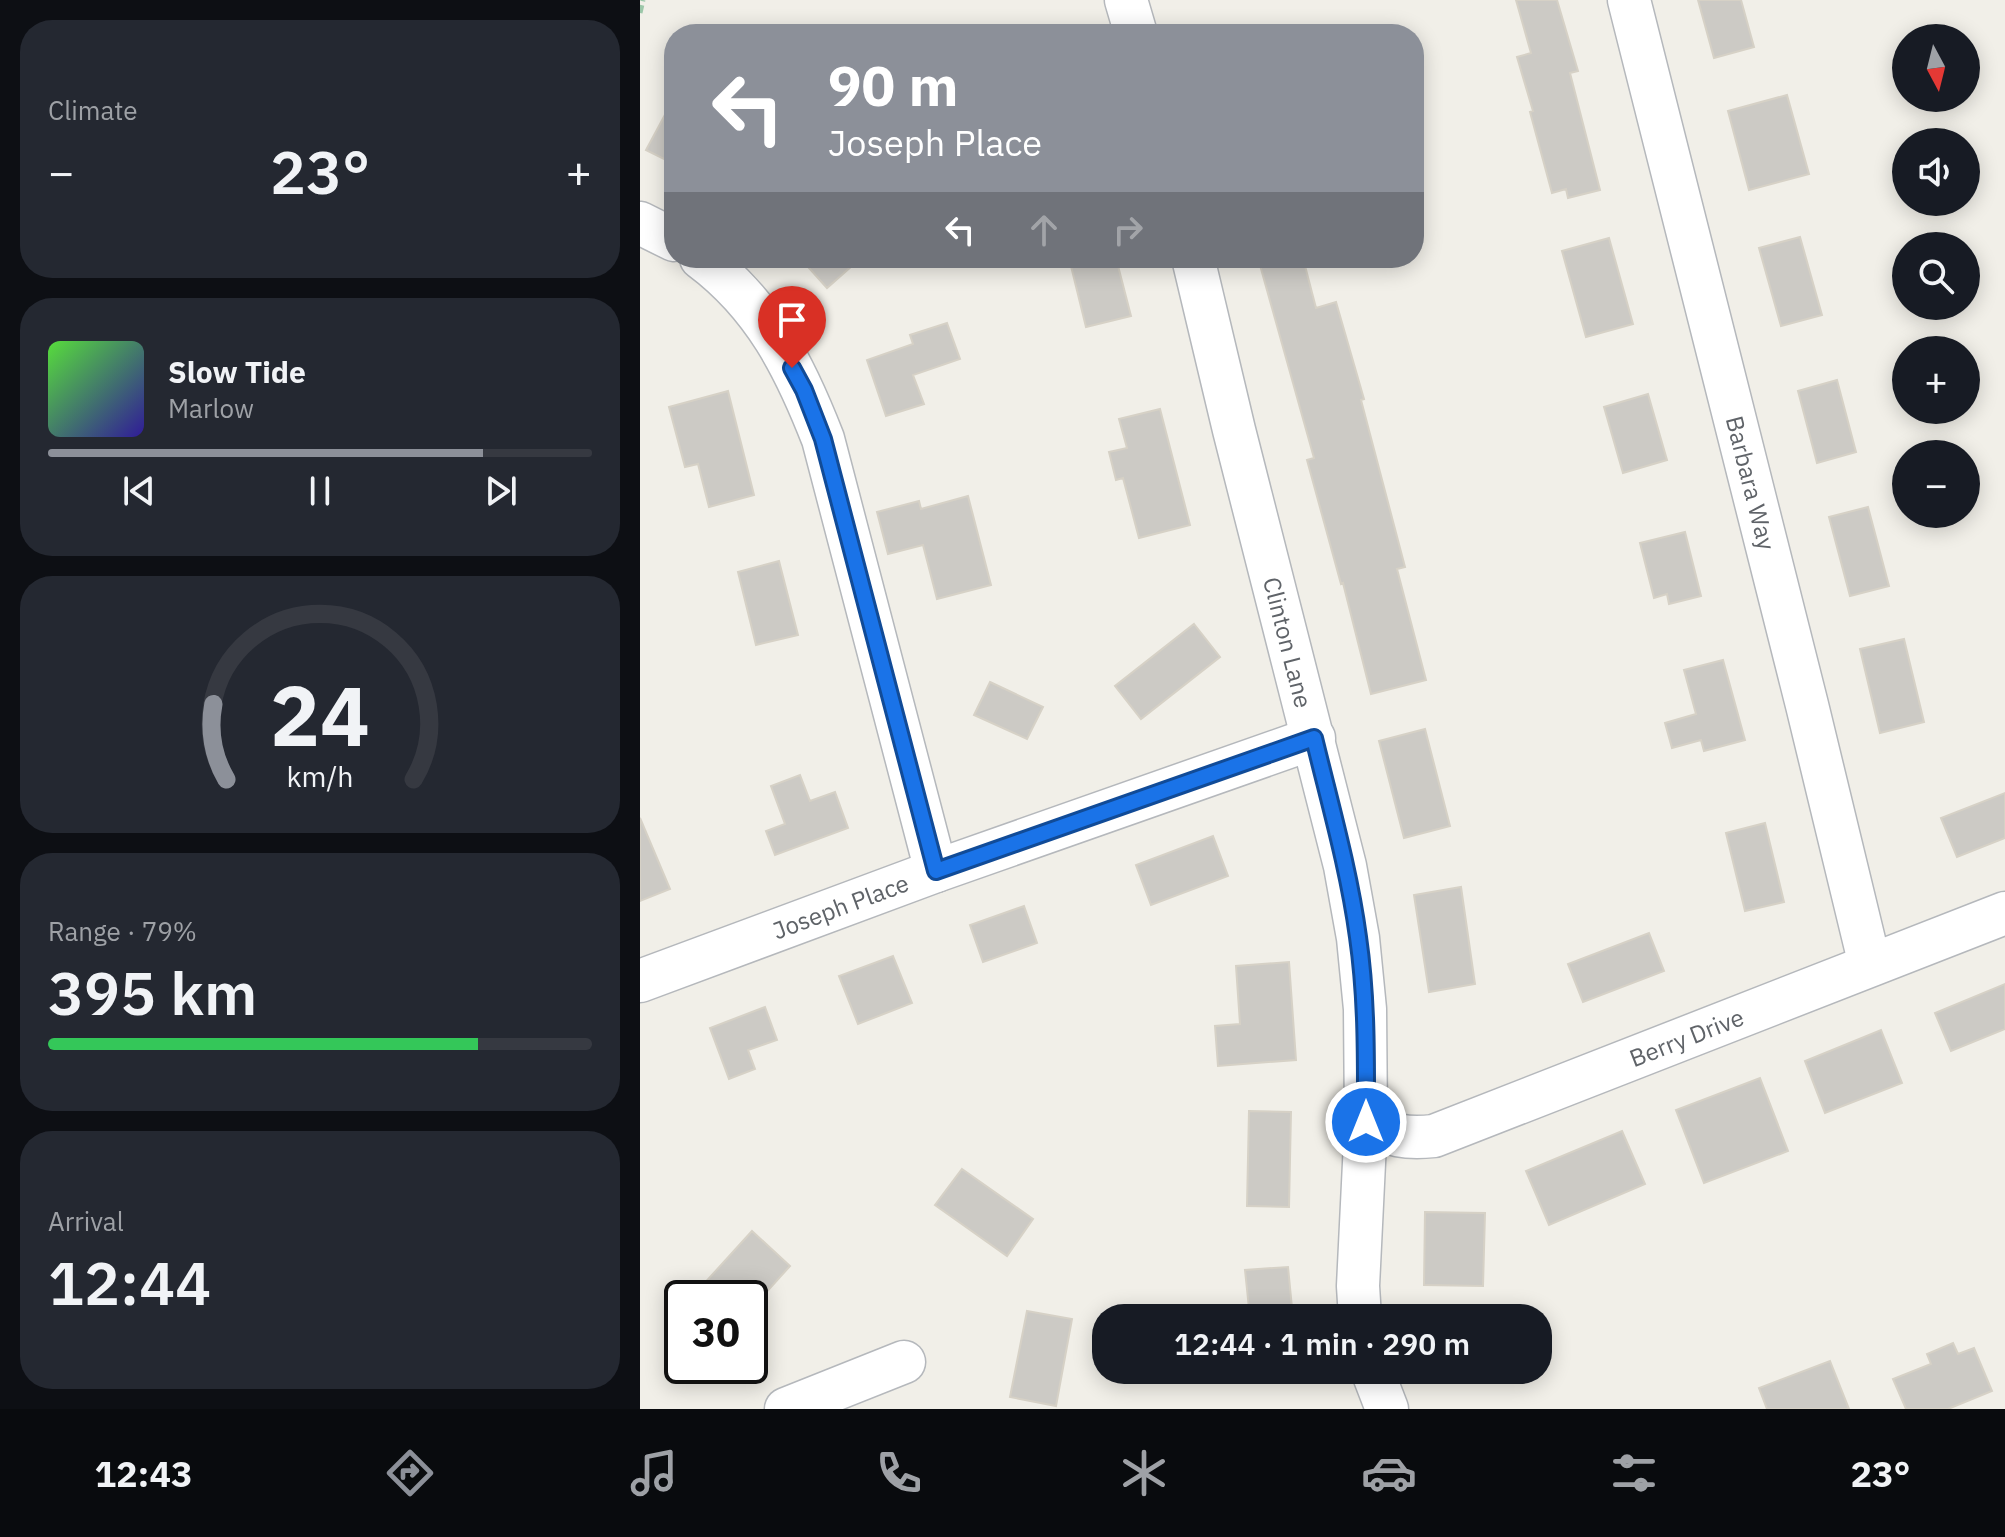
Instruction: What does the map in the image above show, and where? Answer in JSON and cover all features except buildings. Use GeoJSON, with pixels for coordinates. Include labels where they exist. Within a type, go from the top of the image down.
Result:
{"type":"FeatureCollection","features":[{"type":"Feature","properties":{"kind":"street"},"geometry":{"type":"LineString","coordinates":[[1126,0],[1133,24]]}},
{"type":"Feature","properties":{"kind":"street","name":"Barbara Way"},"geometry":{"type":"LineString","coordinates":[[1629,0],[1870,965]]}},
{"type":"Feature","properties":{"kind":"street"},"geometry":{"type":"LineString","coordinates":[[640,223],[664,235]]}},
{"type":"Feature","properties":{"kind":"street"},"geometry":{"type":"LineString","coordinates":[[715,268],[752,305],[780,345],[804,390],[823,439],[936,871]]}},
{"type":"Feature","properties":{"kind":"street","name":"Clinton Lane"},"geometry":{"type":"LineString","coordinates":[[1195,268],[1314,738],[1345,866],[1358,938],[1365,1009],[1366,1122],[1359,1304]]}},
{"type":"Feature","properties":{"kind":"street","name":"Joseph Place"},"geometry":{"type":"LineString","coordinates":[[640,981],[936,871],[1314,738]]}},
{"type":"Feature","properties":{"kind":"street","name":"Berry Drive"},"geometry":{"type":"LineString","coordinates":[[1366,1122],[1387,1133],[1411,1138],[1434,1136],[2005,913]]}},
{"type":"Feature","properties":{"kind":"street"},"geometry":{"type":"LineString","coordinates":[[786,1409],[904,1362]]}},
{"type":"Feature","properties":{"kind":"street"},"geometry":{"type":"LineString","coordinates":[[1377,1384],[1387,1409]]}},
{"type":"Feature","properties":{"kind":"path"},"geometry":{"type":"LineString","coordinates":[[640,13],[643,0]]}},
{"type":"Feature","properties":{"kind":"route"},"geometry":{"type":"LineString","coordinates":[[792,368],[823,439],[936,871],[1314,738],[1345,866],[1358,938],[1365,1009],[1366,1122]]}}]}
